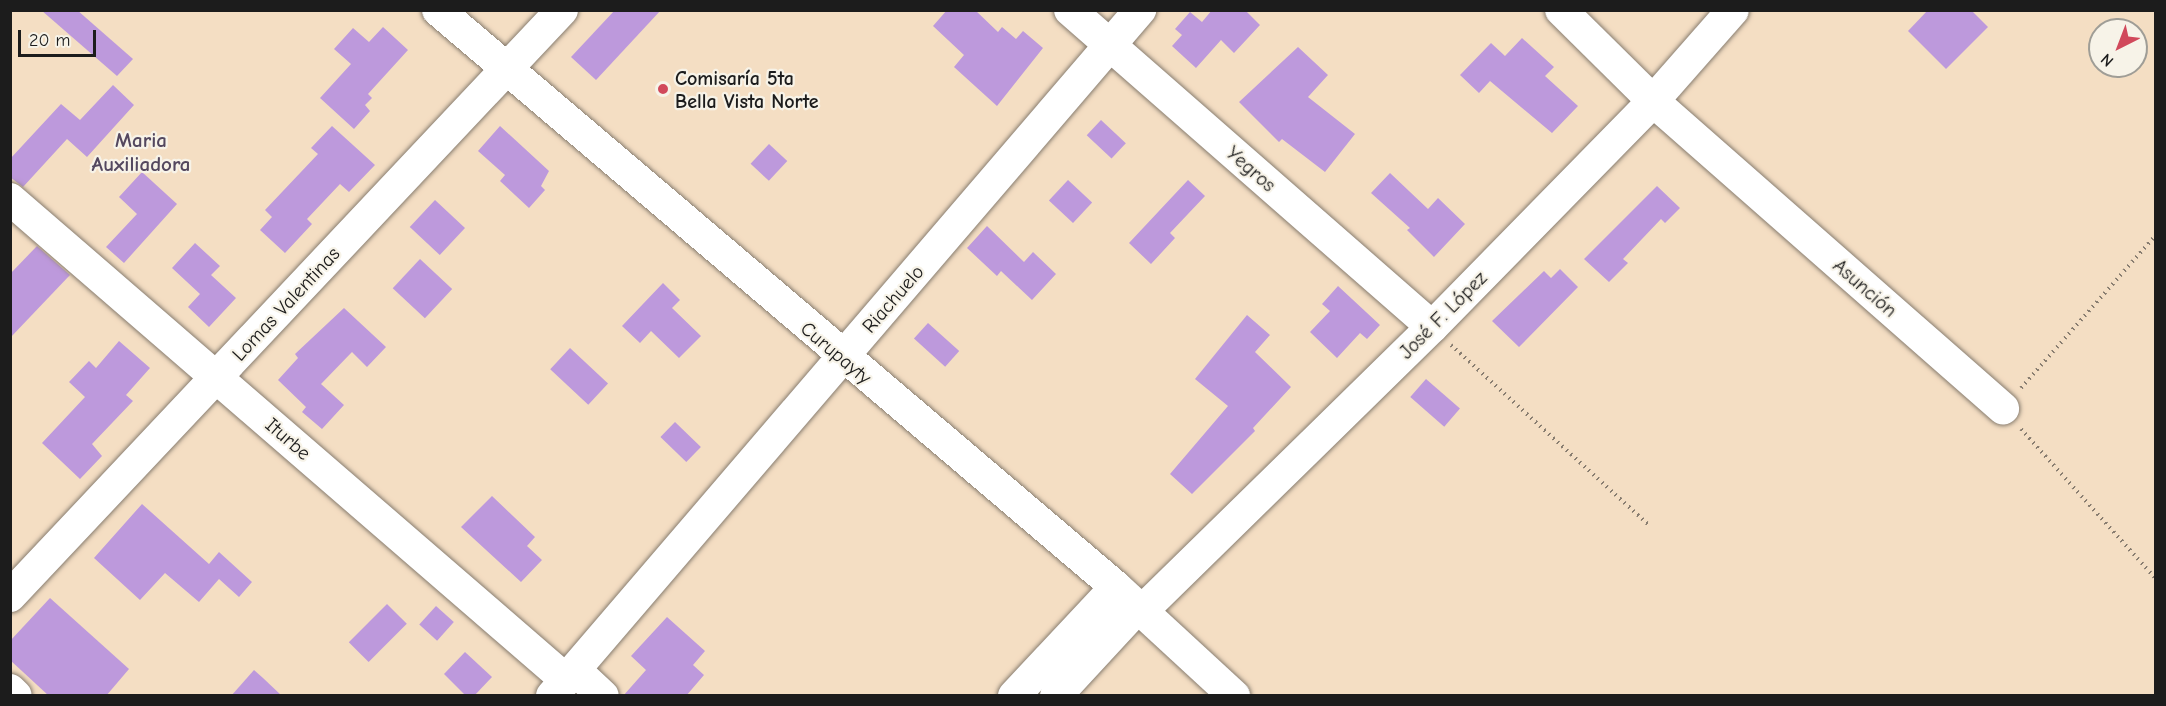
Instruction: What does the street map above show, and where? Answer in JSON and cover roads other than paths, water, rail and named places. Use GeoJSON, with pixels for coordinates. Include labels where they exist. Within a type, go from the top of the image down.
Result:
{"type":"FeatureCollection","features":[{"type":"Feature","properties":{"kind":"street","name":"Curupayty"},"geometry":{"type":"LineString","coordinates":[[438,10],[505,71],[1132,602],[1234,696]]}},
{"type":"Feature","properties":{"kind":"street","name":"Lomas Valentinas"},"geometry":{"type":"LineString","coordinates":[[10,596],[562,10]]}},
{"type":"Feature","properties":{"kind":"street","name":"Yegros"},"geometry":{"type":"LineString","coordinates":[[1070,10],[1432,327]]}},
{"type":"Feature","properties":{"kind":"street","name":"Riachuelo"},"geometry":{"type":"LineString","coordinates":[[564,682],[1140,10]]}},
{"type":"Feature","properties":{"kind":"street","name":"Asunción"},"geometry":{"type":"LineString","coordinates":[[1561,10],[1653,101],[2003,408]]}},
{"type":"Feature","properties":{"kind":"street","name":"José F. López"},"geometry":{"type":"LineString","coordinates":[[1132,602],[1432,327],[1653,101],[1733,10]]}},
{"type":"Feature","properties":{"kind":"street","name":"Iturbe"},"geometry":{"type":"LineString","coordinates":[[10,199],[217,377],[564,682],[603,696]]}},
{"type":"Feature","properties":{"kind":"street"},"geometry":{"type":"LineString","coordinates":[[1014,696],[1132,602]]}},
{"type":"Feature","properties":{"kind":"street"},"geometry":{"type":"LineString","coordinates":[[1056,696],[1132,602]]}},
{"type":"Feature","properties":{"kind":"street"},"geometry":{"type":"LineString","coordinates":[[10,690],[16,696]]}},
{"type":"Feature","properties":{"kind":"place","name":"Comisaría 5ta Bella Vista Norte"},"geometry":{"type":"Point","coordinates":[663,89]}},
{"type":"Feature","properties":{"kind":"district","name":"Maria Auxiliadora"},"geometry":{"type":"Point","coordinates":[141,152]}}]}
